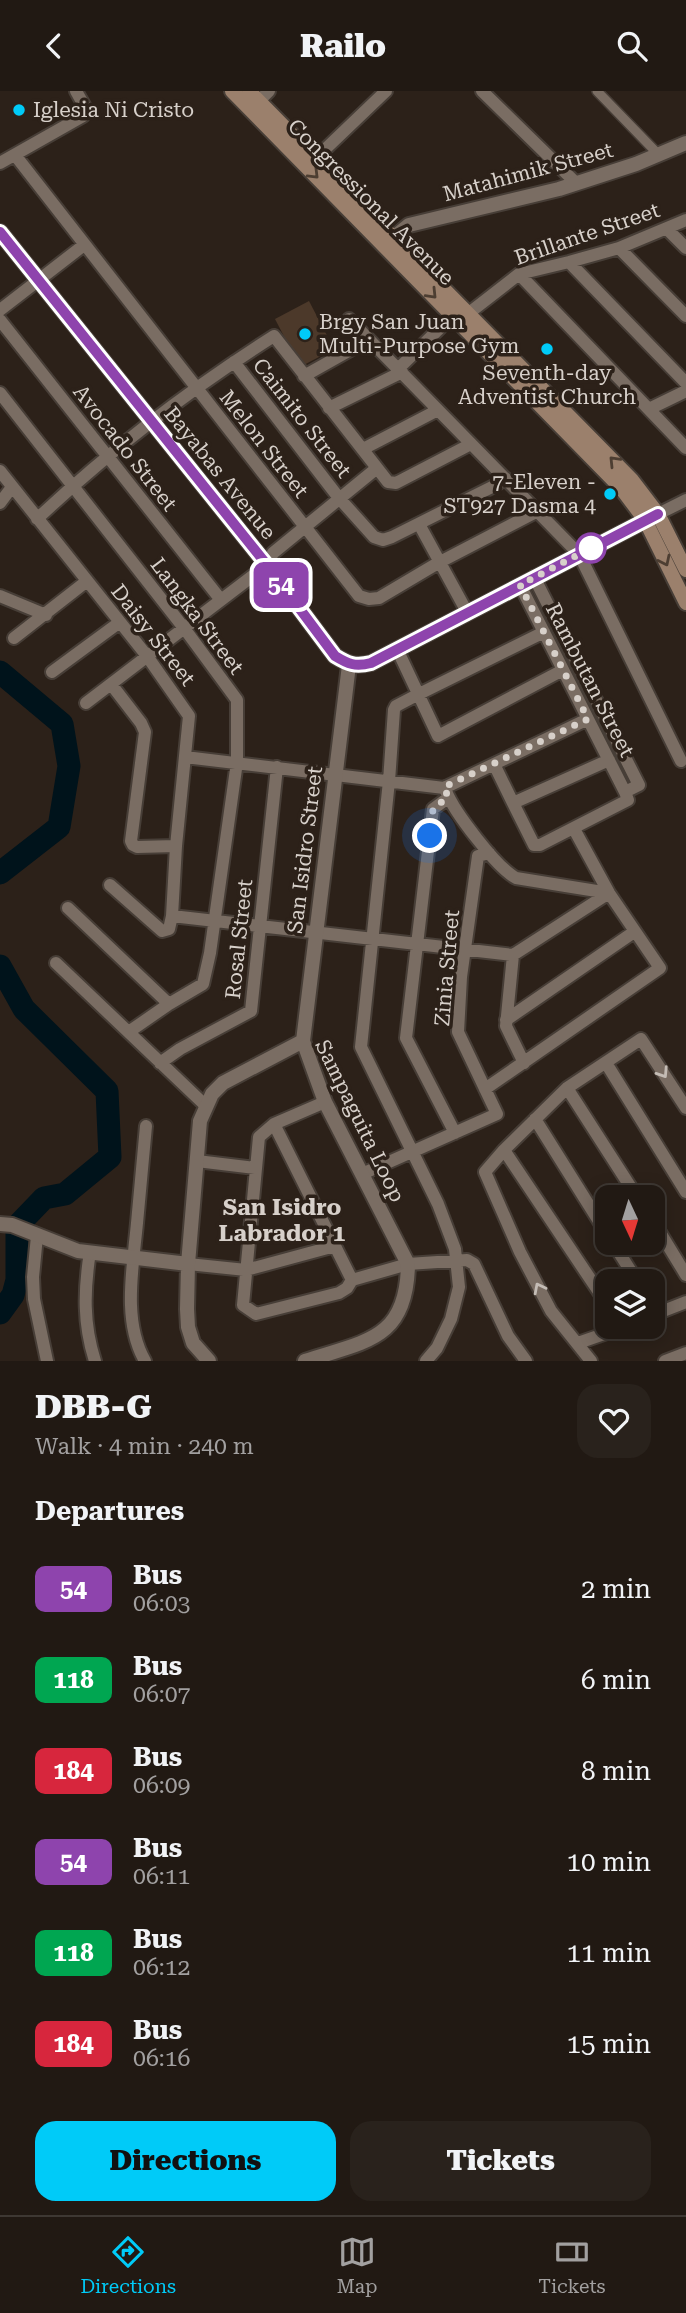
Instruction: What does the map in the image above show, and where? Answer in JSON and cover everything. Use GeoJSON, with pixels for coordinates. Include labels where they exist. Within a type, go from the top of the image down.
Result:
{"type":"FeatureCollection","features":[{"type":"Feature","properties":{"kind":"main road","name":"Congressional Avenue"},"geometry":{"type":"LineString","coordinates":[[232,91],[469,313],[632,480],[651,517],[686,603]]}},
{"type":"Feature","properties":{"kind":"main road","name":"Congressional Avenue"},"geometry":{"type":"LineString","coordinates":[[259,94],[389,240],[651,517],[686,570]]}},
{"type":"Feature","properties":{"kind":"street"},"geometry":{"type":"LineString","coordinates":[[0,163],[83,116],[85,107],[76,91]]}},
{"type":"Feature","properties":{"kind":"street"},"geometry":{"type":"LineString","coordinates":[[316,158],[386,91]]}},
{"type":"Feature","properties":{"kind":"street"},"geometry":{"type":"LineString","coordinates":[[482,91],[576,183]]}},
{"type":"Feature","properties":{"kind":"street"},"geometry":{"type":"LineString","coordinates":[[597,91],[658,154]]}},
{"type":"Feature","properties":{"kind":"street","name":"Matahimik Street"},"geometry":{"type":"LineString","coordinates":[[389,240],[409,225],[576,183],[636,164],[686,143]]}},
{"type":"Feature","properties":{"kind":"street","name":"Melon Street"},"geometry":{"type":"LineString","coordinates":[[15,155],[359,596],[379,598],[438,563],[538,511]]}},
{"type":"Feature","properties":{"kind":"street","name":"Brillante Street"},"geometry":{"type":"LineString","coordinates":[[469,313],[519,274],[619,248],[686,220]]}},
{"type":"Feature","properties":{"kind":"street"},"geometry":{"type":"LineString","coordinates":[[667,229],[686,248]]}},
{"type":"Feature","properties":{"kind":"street","name":"Bayabas Avenue"},"geometry":{"type":"LineString","coordinates":[[0,232],[267,565],[335,656],[349,665]]}},
{"type":"Feature","properties":{"kind":"street"},"geometry":{"type":"LineString","coordinates":[[0,310],[84,246]]}},
{"type":"Feature","properties":{"kind":"street"},"geometry":{"type":"LineString","coordinates":[[619,248],[686,316]]}},
{"type":"Feature","properties":{"kind":"street"},"geometry":{"type":"LineString","coordinates":[[569,262],[686,383]]}},
{"type":"Feature","properties":{"kind":"street"},"geometry":{"type":"LineString","coordinates":[[519,274],[685,445]]}},
{"type":"Feature","properties":{"kind":"street"},"geometry":{"type":"LineString","coordinates":[[349,319],[579,554],[681,761]]}},
{"type":"Feature","properties":{"kind":"street","name":"Avocado Street"},"geometry":{"type":"LineString","coordinates":[[0,320],[221,600]]}},
{"type":"Feature","properties":{"kind":"street"},"geometry":{"type":"LineString","coordinates":[[329,408],[400,370],[441,327]]}},
{"type":"Feature","properties":{"kind":"street"},"geometry":{"type":"LineString","coordinates":[[37,519],[151,420],[274,336],[388,482],[396,483],[471,444]]}},
{"type":"Feature","properties":{"kind":"street"},"geometry":{"type":"LineString","coordinates":[[304,376],[368,340]]}},
{"type":"Feature","properties":{"kind":"street","name":"Caimito Street"},"geometry":{"type":"LineString","coordinates":[[233,362],[339,498],[374,537],[383,540],[419,524]]}},
{"type":"Feature","properties":{"kind":"street"},"geometry":{"type":"LineString","coordinates":[[649,409],[686,391]]}},
{"type":"Feature","properties":{"kind":"street","name":"Langka Street"},"geometry":{"type":"LineString","coordinates":[[0,393],[184,628],[237,701],[237,762],[203,984],[169,1003],[130,1031]]}},
{"type":"Feature","properties":{"kind":"street"},"geometry":{"type":"LineString","coordinates":[[363,449],[438,410]]}},
{"type":"Feature","properties":{"kind":"street"},"geometry":{"type":"LineString","coordinates":[[86,703],[267,565],[273,553],[303,526],[377,468]]}},
{"type":"Feature","properties":{"kind":"street","name":"Daisy Street"},"geometry":{"type":"LineString","coordinates":[[0,471],[147,656],[190,716],[176,846],[172,916]]}},
{"type":"Feature","properties":{"kind":"street"},"geometry":{"type":"LineString","coordinates":[[467,612],[419,524],[505,478]]}},
{"type":"Feature","properties":{"kind":"street"},"geometry":{"type":"LineString","coordinates":[[0,503],[12,487]]}},
{"type":"Feature","properties":{"kind":"street"},"geometry":{"type":"LineString","coordinates":[[349,665],[371,663],[686,500]]}},
{"type":"Feature","properties":{"kind":"street"},"geometry":{"type":"LineString","coordinates":[[494,764],[534,845],[540,845],[574,829],[628,800],[625,792],[639,785],[534,577]]}},
{"type":"Feature","properties":{"kind":"street"},"geometry":{"type":"LineString","coordinates":[[13,638],[87,581]]}},
{"type":"Feature","properties":{"kind":"street","name":"Rambutan Street"},"geometry":{"type":"LineString","coordinates":[[520,585],[625,792]]}},
{"type":"Feature","properties":{"kind":"street"},"geometry":{"type":"LineString","coordinates":[[0,596],[46,615]]}},
{"type":"Feature","properties":{"kind":"street"},"geometry":{"type":"LineString","coordinates":[[52,672],[120,622]]}},
{"type":"Feature","properties":{"kind":"street"},"geometry":{"type":"LineString","coordinates":[[426,1361],[437,1348],[451,1319],[459,1287],[455,1249],[438,1204],[360,1047],[395,708],[544,632]]}},
{"type":"Feature","properties":{"kind":"street"},"geometry":{"type":"LineString","coordinates":[[397,649],[439,736],[563,670]]}},
{"type":"Feature","properties":{"kind":"street","name":"San Isidro Street"},"geometry":{"type":"LineString","coordinates":[[303,1041],[349,665]]}},
{"type":"Feature","properties":{"kind":"street"},"geometry":{"type":"LineString","coordinates":[[111,684],[145,732],[131,841],[137,847],[176,846]]}},
{"type":"Feature","properties":{"kind":"street"},"geometry":{"type":"LineString","coordinates":[[362,1174],[455,1133],[406,1038],[433,809],[446,792],[494,764],[588,719]]}},
{"type":"Feature","properties":{"kind":"street"},"geometry":{"type":"LineString","coordinates":[[185,757],[389,781],[446,792],[489,853],[508,874],[516,878],[610,893]]}},
{"type":"Feature","properties":{"kind":"street"},"geometry":{"type":"LineString","coordinates":[[513,803],[609,759]]}},
{"type":"Feature","properties":{"kind":"street","name":"Rosal Street"},"geometry":{"type":"LineString","coordinates":[[160,1063],[180,1049],[251,1011],[277,767]]}},
{"type":"Feature","properties":{"kind":"street"},"geometry":{"type":"LineString","coordinates":[[485,1090],[660,968],[634,932],[574,829]]}},
{"type":"Feature","properties":{"kind":"street","name":"Zinia Street"},"geometry":{"type":"LineString","coordinates":[[455,1133],[497,1114],[458,1032],[465,950],[478,856],[489,853]]}},
{"type":"Feature","properties":{"kind":"street"},"geometry":{"type":"LineString","coordinates":[[110,885],[162,931],[169,929],[172,916],[513,955],[610,893]]}},
{"type":"Feature","properties":{"kind":"street"},"geometry":{"type":"LineString","coordinates":[[68,908],[169,1003]]}},
{"type":"Feature","properties":{"kind":"street"},"geometry":{"type":"LineString","coordinates":[[506,1020],[634,932]]}},
{"type":"Feature","properties":{"kind":"street"},"geometry":{"type":"LineString","coordinates":[[513,955],[506,1026],[524,1063]]}},
{"type":"Feature","properties":{"kind":"street"},"geometry":{"type":"LineString","coordinates":[[56,963],[206,1106]]}},
{"type":"Feature","properties":{"kind":"street"},"geometry":{"type":"LineString","coordinates":[[592,1361],[551,1311],[485,1176],[486,1168],[567,1088],[641,1039],[686,1108]]}},
{"type":"Feature","properties":{"kind":"street","name":"Sampaguita Loop"},"geometry":{"type":"LineString","coordinates":[[209,1361],[193,1343],[188,1327],[188,1263],[201,1121],[212,1094],[223,1083],[303,1041],[325,1102],[408,1264]]}},
{"type":"Feature","properties":{"kind":"street"},"geometry":{"type":"LineString","coordinates":[[606,1063],[686,1192]]}},
{"type":"Feature","properties":{"kind":"street"},"geometry":{"type":"LineString","coordinates":[[567,1088],[629,1185]]}},
{"type":"Feature","properties":{"kind":"street"},"geometry":{"type":"LineString","coordinates":[[325,1102],[274,1124],[260,1137],[243,1305],[256,1314],[339,1293],[347,1288],[352,1280],[408,1264],[472,1261],[508,1336],[526,1361]]}},
{"type":"Feature","properties":{"kind":"street"},"geometry":{"type":"LineString","coordinates":[[535,1119],[595,1215]]}},
{"type":"Feature","properties":{"kind":"street"},"geometry":{"type":"LineString","coordinates":[[274,1124],[352,1280]]}},
{"type":"Feature","properties":{"kind":"street"},"geometry":{"type":"LineString","coordinates":[[145,1361],[140,1353],[134,1329],[130,1300],[146,1126]]}},
{"type":"Feature","properties":{"kind":"street"},"geometry":{"type":"LineString","coordinates":[[503,1150],[595,1286]]}},
{"type":"Feature","properties":{"kind":"street"},"geometry":{"type":"LineString","coordinates":[[197,1161],[255,1168]]}},
{"type":"Feature","properties":{"kind":"street"},"geometry":{"type":"LineString","coordinates":[[6,1224],[78,1251],[246,1270],[335,1246]]}},
{"type":"Feature","properties":{"kind":"street"},"geometry":{"type":"LineString","coordinates":[[35,1235],[34,1299],[47,1361]]}},
{"type":"Feature","properties":{"kind":"street"},"geometry":{"type":"LineString","coordinates":[[665,1241],[686,1275]]}},
{"type":"Feature","properties":{"kind":"street"},"geometry":{"type":"LineString","coordinates":[[90,1252],[84,1288],[85,1319],[95,1361]]}},
{"type":"Feature","properties":{"kind":"street"},"geometry":{"type":"LineString","coordinates":[[306,1361],[373,1339],[387,1328],[404,1301],[408,1264]]}},
{"type":"Feature","properties":{"kind":"street"},"geometry":{"type":"LineString","coordinates":[[665,1309],[686,1302]]}},
{"type":"Feature","properties":{"kind":"street"},"geometry":{"type":"LineString","coordinates":[[578,1343],[595,1337]]}},
{"type":"Feature","properties":{"kind":"street"},"geometry":{"type":"LineString","coordinates":[[665,1361],[686,1353]]}},
{"type":"Feature","properties":{"kind":"shaded area","name":"Brgy San Juan Multi-Purpose Gym"},"geometry":{"type":"Polygon","coordinates":[[[309,301],[334,349],[300,367],[275,319],[309,301]]]}},
{"type":"Feature","properties":{"kind":"waterway"},"geometry":{"type":"LineString","coordinates":[[0,672],[62,724],[69,766],[59,827],[0,873]]}},
{"type":"Feature","properties":{"kind":"waterway"},"geometry":{"type":"LineString","coordinates":[[0,966],[24,1009],[107,1091],[110,1157],[65,1194],[44,1198],[20,1223],[17,1233],[17,1280],[13,1295],[0,1313]]}},
{"type":"Feature","properties":{"kind":"bus line","name":"54"},"geometry":{"type":"LineString","coordinates":[[0,232],[267,565],[335,656],[349,665],[371,663],[658,514]]}},
{"type":"Feature","properties":{"kind":"place","name":"Iglesia Ni Cristo"},"geometry":{"type":"Point","coordinates":[19,110]}},
{"type":"Feature","properties":{"kind":"place","name":"Brgy San Juan Multi-Purpose Gym"},"geometry":{"type":"Point","coordinates":[305,334]}},
{"type":"Feature","properties":{"kind":"place","name":"Seventh-day Adventist Church"},"geometry":{"type":"Point","coordinates":[547,349]}},
{"type":"Feature","properties":{"kind":"place","name":"7-Eleven - ST927 Dasma 4"},"geometry":{"type":"Point","coordinates":[610,494]}},
{"type":"Feature","properties":{"kind":"district","name":"San Isidro Labrador 1"},"geometry":{"type":"Point","coordinates":[282,1220]}},
{"type":"Feature","properties":{"kind":"route"},"geometry":{"type":"LineString","coordinates":[[430,836],[433,809],[448,797],[444,787],[588,719],[520,585],[591,548]]}}]}
